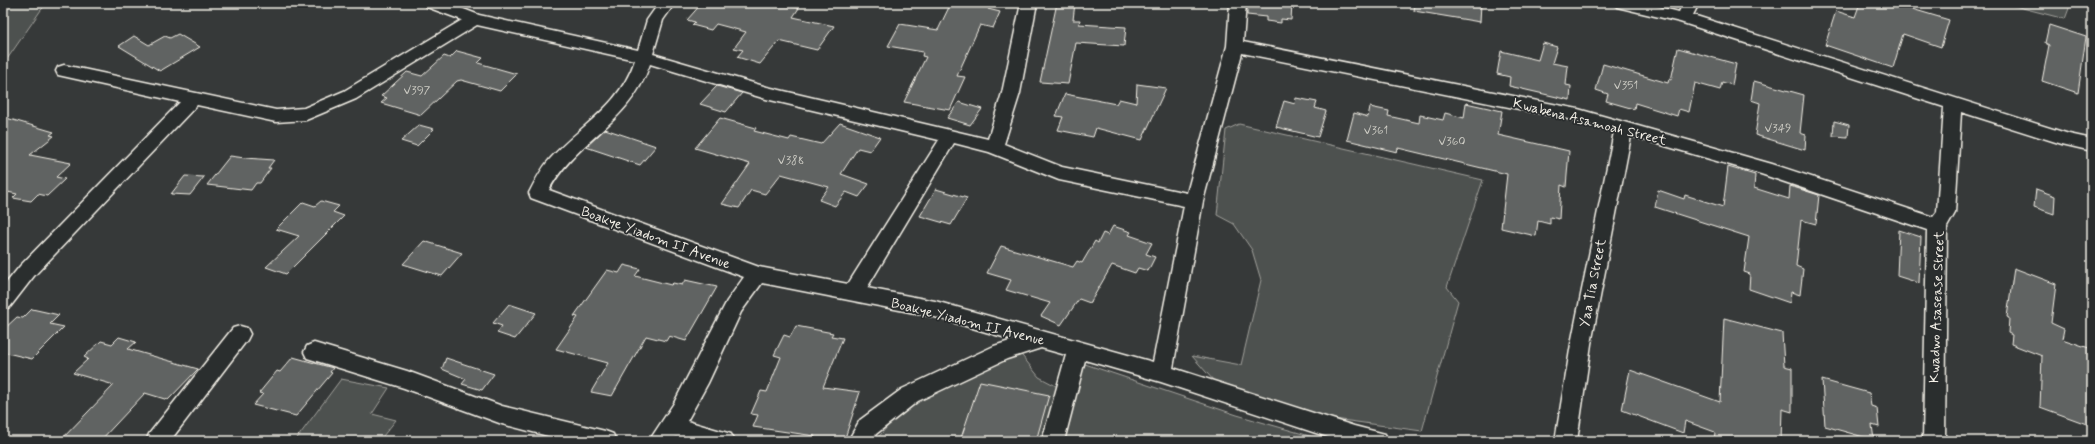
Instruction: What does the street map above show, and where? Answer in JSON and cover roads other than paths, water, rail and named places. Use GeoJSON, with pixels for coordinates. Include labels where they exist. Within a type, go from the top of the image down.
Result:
{"type":"FeatureCollection","features":[{"type":"Feature","properties":{"kind":"street"},"geometry":{"type":"LineString","coordinates":[[433,3],[475,19],[645,57],[766,93],[994,147],[1059,173],[1194,201]]}},
{"type":"Feature","properties":{"kind":"street"},"geometry":{"type":"LineString","coordinates":[[645,57],[654,22],[667,3]]}},
{"type":"Feature","properties":{"kind":"street"},"geometry":{"type":"LineString","coordinates":[[994,147],[1011,92],[1029,3]]}},
{"type":"Feature","properties":{"kind":"street"},"geometry":{"type":"LineString","coordinates":[[1161,373],[1194,201],[1235,46],[1238,3]]}},
{"type":"Feature","properties":{"kind":"street"},"geometry":{"type":"LineString","coordinates":[[1623,3],[1688,11],[1953,103],[2068,140],[2092,145]]}},
{"type":"Feature","properties":{"kind":"street"},"geometry":{"type":"LineString","coordinates":[[64,71],[276,116],[306,114],[350,95],[475,19]]}},
{"type":"Feature","properties":{"kind":"street","name":"Kwabena Asamoah Street"},"geometry":{"type":"LineString","coordinates":[[1235,46],[1440,86],[1578,115],[1766,169],[1937,226]]}},
{"type":"Feature","properties":{"kind":"street","name":"Boakye Yiadom II Avenue"},"geometry":{"type":"LineString","coordinates":[[645,57],[638,79],[624,100],[565,153],[543,182],[538,193],[757,274],[935,309],[1161,373],[1354,436],[1377,441]]}},
{"type":"Feature","properties":{"kind":"street"},"geometry":{"type":"LineString","coordinates":[[3,301],[26,270],[194,98]]}},
{"type":"Feature","properties":{"kind":"street","name":"Kwadwo Asasease Street"},"geometry":{"type":"LineString","coordinates":[[1934,441],[1937,226],[1946,213],[1953,103]]}},
{"type":"Feature","properties":{"kind":"street","name":"Yaa Tia Street"},"geometry":{"type":"LineString","coordinates":[[1566,441],[1580,344],[1624,127]]}},
{"type":"Feature","properties":{"kind":"street"},"geometry":{"type":"LineString","coordinates":[[853,293],[950,136]]}},
{"type":"Feature","properties":{"kind":"street"},"geometry":{"type":"LineString","coordinates":[[723,441],[666,434],[710,359],[735,306],[757,274]]}},
{"type":"Feature","properties":{"kind":"street"},"geometry":{"type":"LineString","coordinates":[[157,441],[240,334]]}},
{"type":"Feature","properties":{"kind":"street"},"geometry":{"type":"LineString","coordinates":[[859,441],[868,427],[910,395],[1000,352],[1042,339]]}},
{"type":"Feature","properties":{"kind":"street"},"geometry":{"type":"LineString","coordinates":[[1053,441],[1078,349]]}},
{"type":"Feature","properties":{"kind":"street"},"geometry":{"type":"LineString","coordinates":[[314,352],[407,380],[502,415],[605,441]]}}]}
